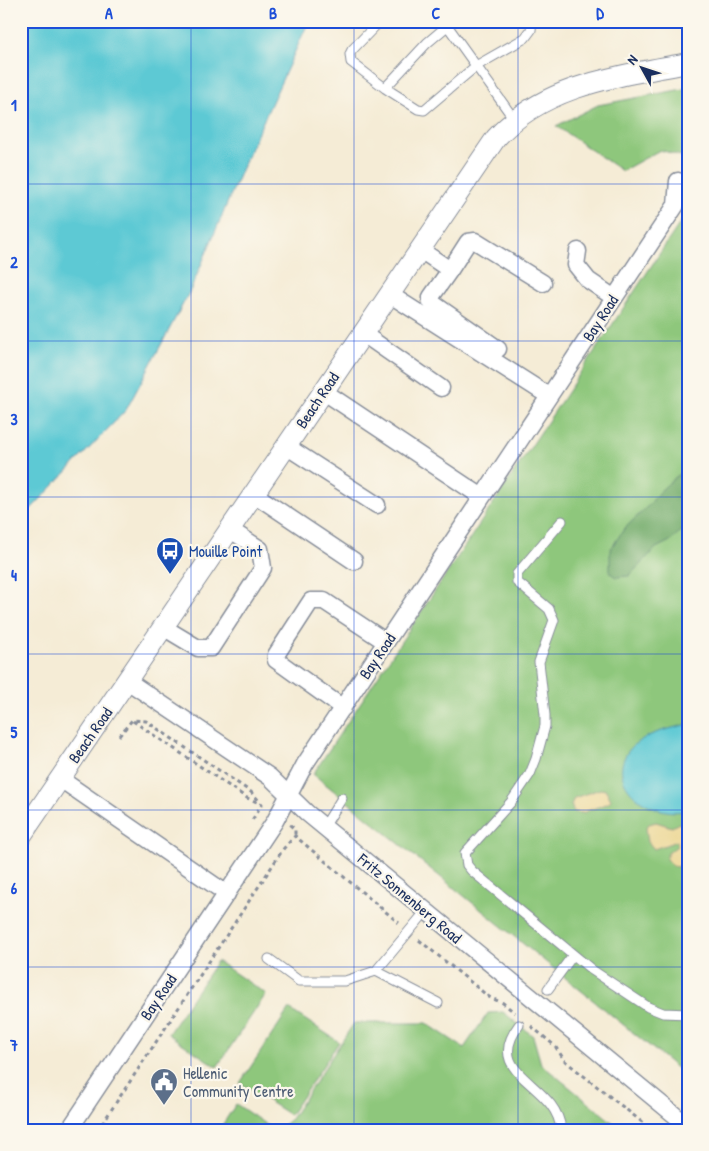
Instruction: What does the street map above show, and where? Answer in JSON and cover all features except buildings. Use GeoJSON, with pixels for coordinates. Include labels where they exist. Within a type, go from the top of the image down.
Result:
{"type":"FeatureCollection","features":[{"type":"Feature","properties":{"kind":"street","name":"Beach Road"},"geometry":{"type":"LineString","coordinates":[[21,836],[418,249],[496,138],[514,120],[562,92],[591,82],[688,64]]}},
{"type":"Feature","properties":{"kind":"street","name":"Bay Road"},"geometry":{"type":"LineString","coordinates":[[69,1130],[275,821],[305,764],[613,297],[676,205],[678,181]]}},
{"type":"Feature","properties":{"kind":"street"},"geometry":{"type":"LineString","coordinates":[[498,349],[431,302],[431,297],[468,242],[475,241],[543,283]]}},
{"type":"Feature","properties":{"kind":"street"},"geometry":{"type":"LineString","coordinates":[[418,249],[450,270]]}},
{"type":"Feature","properties":{"kind":"street"},"geometry":{"type":"LineString","coordinates":[[578,251],[576,265],[588,280],[613,297]]}},
{"type":"Feature","properties":{"kind":"street"},"geometry":{"type":"LineString","coordinates":[[389,294],[549,396]]}},
{"type":"Feature","properties":{"kind":"street"},"geometry":{"type":"LineString","coordinates":[[362,333],[441,388]]}},
{"type":"Feature","properties":{"kind":"street"},"geometry":{"type":"LineString","coordinates":[[323,391],[482,497]]}},
{"type":"Feature","properties":{"kind":"street"},"geometry":{"type":"LineString","coordinates":[[286,446],[377,505]]}},
{"type":"Feature","properties":{"kind":"street"},"geometry":{"type":"LineString","coordinates":[[254,494],[354,561]]}},
{"type":"Feature","properties":{"kind":"street"},"geometry":{"type":"LineString","coordinates":[[163,626],[198,648],[211,648],[263,568],[260,549],[229,529]]}},
{"type":"Feature","properties":{"kind":"street"},"geometry":{"type":"LineString","coordinates":[[343,708],[276,660],[276,655],[311,601],[324,601],[386,642]]}},
{"type":"Feature","properties":{"kind":"street","name":"Fritz Sonnenberg Road"},"geometry":{"type":"LineString","coordinates":[[126,680],[270,777],[324,827],[688,1126]]}},
{"type":"Feature","properties":{"kind":"street"},"geometry":{"type":"LineString","coordinates":[[60,778],[227,894]]}},
{"type":"Feature","properties":{"kind":"lane"},"geometry":{"type":"LineString","coordinates":[[380,21],[352,50],[350,58],[385,88],[418,109],[424,110],[476,66],[525,38],[531,30],[532,21]]}},
{"type":"Feature","properties":{"kind":"lane"},"geometry":{"type":"LineString","coordinates":[[385,88],[410,60],[448,23],[514,120]]}},
{"type":"Feature","properties":{"kind":"lane"},"geometry":{"type":"LineString","coordinates":[[562,521],[517,574],[517,582],[549,609],[554,620],[539,662],[546,715],[542,741],[530,774],[498,817],[471,844],[465,853],[464,859],[472,871],[592,970],[648,1007],[663,1014],[688,1014]]}},
{"type":"Feature","properties":{"kind":"lane"},"geometry":{"type":"LineString","coordinates":[[324,827],[342,798]]}},
{"type":"Feature","properties":{"kind":"lane"},"geometry":{"type":"LineString","coordinates":[[269,959],[299,980],[345,982],[376,971],[426,911]]}},
{"type":"Feature","properties":{"kind":"lane"},"geometry":{"type":"LineString","coordinates":[[548,989],[573,955]]}},
{"type":"Feature","properties":{"kind":"lane"},"geometry":{"type":"LineString","coordinates":[[376,971],[438,1002]]}},
{"type":"Feature","properties":{"kind":"lane"},"geometry":{"type":"LineString","coordinates":[[519,1025],[508,1042],[508,1060],[550,1102],[560,1123],[561,1130]]}},
{"type":"Feature","properties":{"kind":"path"},"geometry":{"type":"LineString","coordinates":[[119,736],[132,720]]}},
{"type":"Feature","properties":{"kind":"path"},"geometry":{"type":"LineString","coordinates":[[132,720],[246,798],[262,804]]}},
{"type":"Feature","properties":{"kind":"path"},"geometry":{"type":"LineString","coordinates":[[132,720],[146,721],[251,792],[262,804]]}},
{"type":"Feature","properties":{"kind":"path"},"geometry":{"type":"LineString","coordinates":[[251,822],[262,804]]}},
{"type":"Feature","properties":{"kind":"path"},"geometry":{"type":"LineString","coordinates":[[290,825],[294,829],[295,836]]}},
{"type":"Feature","properties":{"kind":"green space"},"geometry":{"type":"Polygon","coordinates":[[[688,88],[688,158],[660,150],[622,171],[556,126],[598,105],[688,88]]]}},
{"type":"Feature","properties":{"kind":"green space"},"geometry":{"type":"Polygon","coordinates":[[[688,211],[688,1077],[313,774],[688,211]]]}},
{"type":"Feature","properties":{"kind":"green space"},"geometry":{"type":"Polygon","coordinates":[[[688,466],[688,524],[670,541],[656,548],[629,576],[616,577],[610,573],[610,550],[624,529],[650,504],[659,492],[688,466]]]}},
{"type":"Feature","properties":{"kind":"green space"},"geometry":{"type":"Polygon","coordinates":[[[217,961],[266,994],[217,1067],[168,1034],[217,961]]]}},
{"type":"Feature","properties":{"kind":"green space"},"geometry":{"type":"Polygon","coordinates":[[[289,1009],[339,1042],[290,1115],[240,1083],[289,1009]]]}},
{"type":"Feature","properties":{"kind":"green space"},"geometry":{"type":"Polygon","coordinates":[[[503,1012],[533,1036],[541,1064],[622,1130],[277,1130],[291,1119],[354,1023],[426,1023],[464,1048],[488,1013],[503,1012]]]}},
{"type":"Feature","properties":{"kind":"green space"},"geometry":{"type":"Polygon","coordinates":[[[236,1104],[271,1128],[270,1130],[219,1130],[236,1104]]]}},
{"type":"Feature","properties":{"kind":"sand"},"geometry":{"type":"Polygon","coordinates":[[[600,789],[606,790],[611,800],[608,803],[582,813],[574,812],[571,805],[574,798],[600,789]]]}},
{"type":"Feature","properties":{"kind":"sand"},"geometry":{"type":"Polygon","coordinates":[[[656,822],[672,827],[679,823],[688,827],[688,861],[678,867],[672,866],[666,859],[668,853],[677,846],[677,841],[654,849],[648,842],[646,828],[649,824],[656,822]]]}},
{"type":"Feature","properties":{"kind":"water"},"geometry":{"type":"Polygon","coordinates":[[[21,21],[309,21],[245,161],[191,289],[126,410],[31,509],[21,513],[21,21]]]}},
{"type":"Feature","properties":{"kind":"water"},"geometry":{"type":"Polygon","coordinates":[[[688,724],[688,810],[674,812],[659,809],[645,803],[634,795],[625,784],[622,771],[624,758],[634,745],[646,737],[688,724]]]}},
{"type":"Feature","properties":{"kind":"place","name":"Mouille Point"},"geometry":{"type":"Point","coordinates":[170,575]}},
{"type":"Feature","properties":{"kind":"place","name":"Hellenic Community Centre"},"geometry":{"type":"Point","coordinates":[164,1106]}}]}
